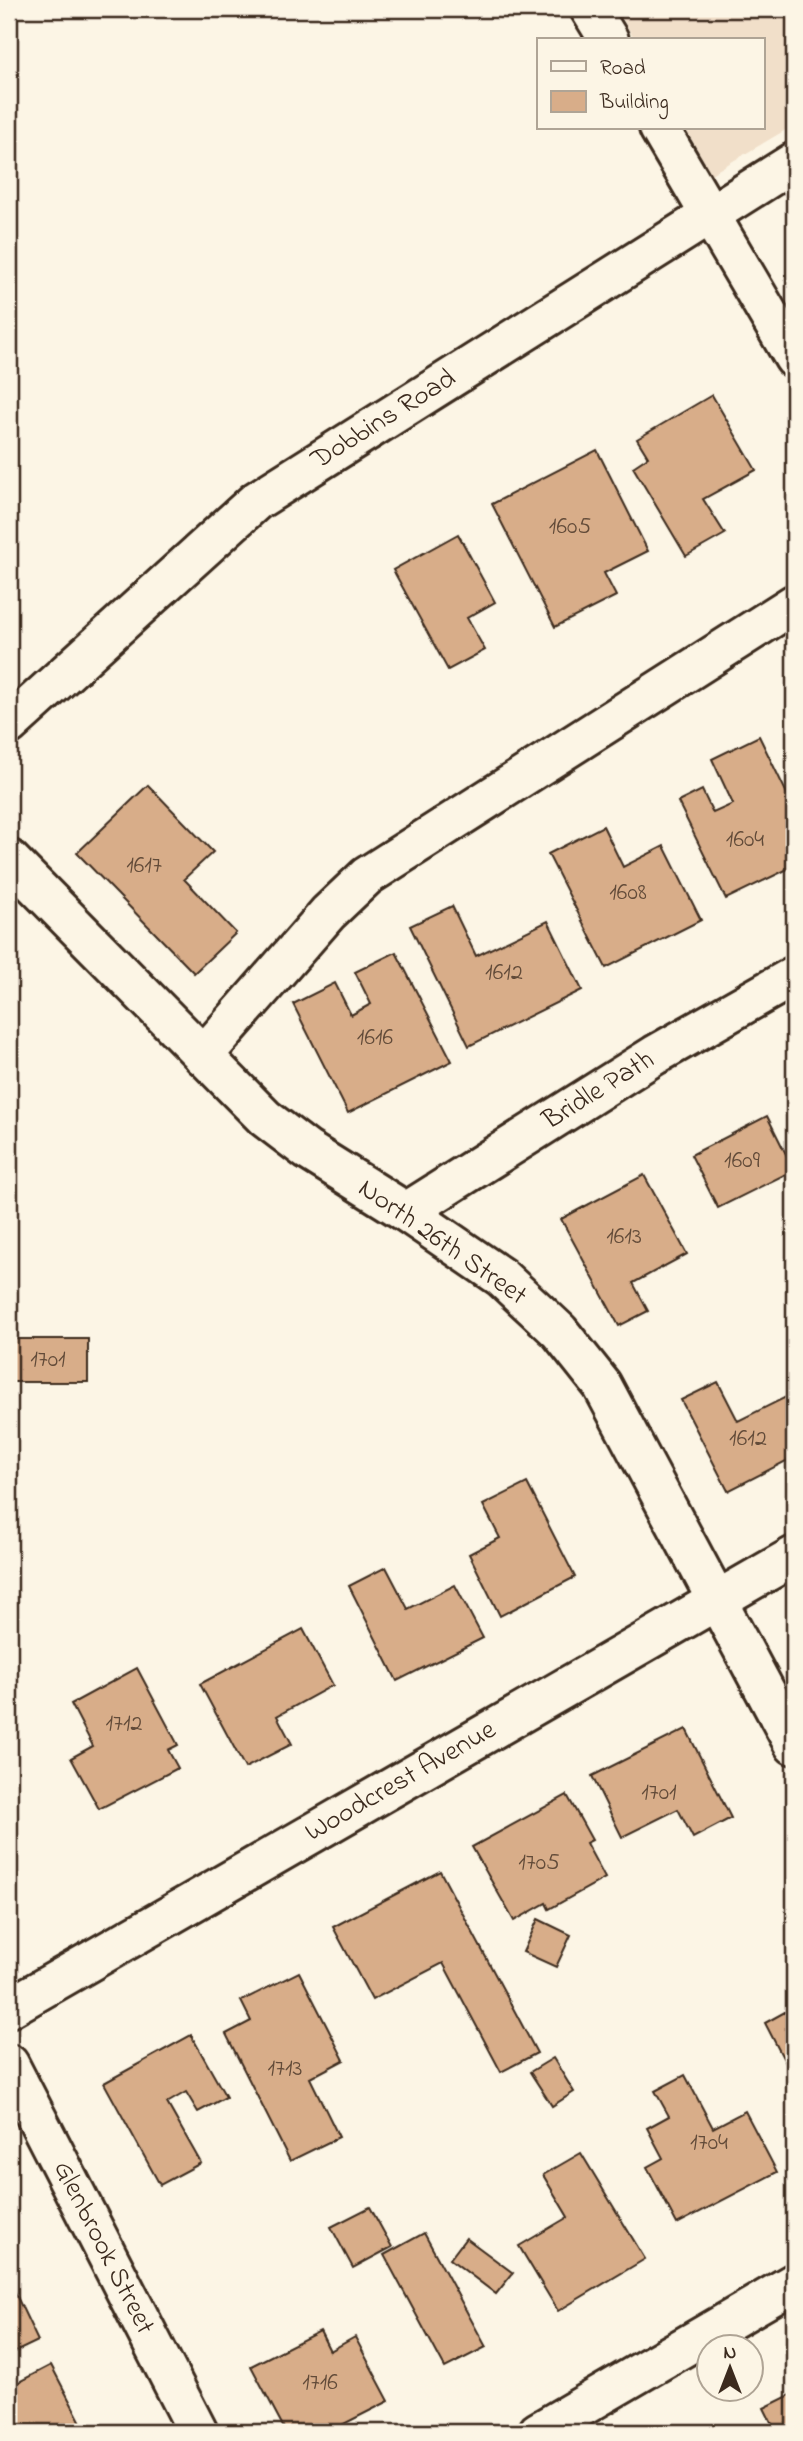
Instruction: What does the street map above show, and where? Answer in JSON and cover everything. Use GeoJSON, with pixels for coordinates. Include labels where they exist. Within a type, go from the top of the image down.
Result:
{"type":"FeatureCollection","features":[{"type":"Feature","properties":{"kind":"street"},"geometry":{"type":"LineString","coordinates":[[590,9],[607,38]]}},
{"type":"Feature","properties":{"kind":"street"},"geometry":{"type":"LineString","coordinates":[[661,130],[794,358]]}},
{"type":"Feature","properties":{"kind":"street","name":"Dobbins Road"},"geometry":{"type":"LineString","coordinates":[[9,724],[257,501],[794,162]]}},
{"type":"Feature","properties":{"kind":"street"},"geometry":{"type":"LineString","coordinates":[[203,1056],[328,914],[367,876],[794,604]]}},
{"type":"Feature","properties":{"kind":"street","name":"North 26th Street"},"geometry":{"type":"LineString","coordinates":[[9,859],[265,1118],[307,1150],[406,1212],[501,1277],[559,1331],[602,1385],[794,1745]]}},
{"type":"Feature","properties":{"kind":"street","name":"Bridle Path"},"geometry":{"type":"LineString","coordinates":[[406,1212],[655,1055],[794,976]]}},
{"type":"Feature","properties":{"kind":"street","name":"Woodcrest Avenue"},"geometry":{"type":"LineString","coordinates":[[9,2008],[794,1556]]}},
{"type":"Feature","properties":{"kind":"street","name":"Glenbrook Street"},"geometry":{"type":"LineString","coordinates":[[9,2064],[198,2432]]}},
{"type":"Feature","properties":{"kind":"street"},"geometry":{"type":"LineString","coordinates":[[538,2432],[794,2283]]}},
{"type":"Feature","properties":{"kind":"shaded area"},"geometry":{"type":"Polygon","coordinates":[[[617,9],[794,9],[794,125],[711,174],[686,130],[764,130],[764,38],[634,38],[617,9]]]}},
{"type":"Feature","properties":{"kind":"building"},"geometry":{"type":"Polygon","coordinates":[[[712,395],[756,470],[703,499],[725,534],[686,556],[633,467],[648,457],[637,439],[712,395]]]}},
{"type":"Feature","properties":{"kind":"building"},"geometry":{"type":"Polygon","coordinates":[[[597,450],[648,551],[604,573],[616,596],[555,627],[492,504],[597,450]]]}},
{"type":"Feature","properties":{"kind":"building"},"geometry":{"type":"Polygon","coordinates":[[[458,534],[495,602],[467,618],[485,650],[448,670],[393,570],[458,534]]]}},
{"type":"Feature","properties":{"kind":"building"},"geometry":{"type":"Polygon","coordinates":[[[759,736],[794,808],[794,866],[726,899],[678,802],[702,790],[713,813],[733,804],[712,759],[759,736]]]}},
{"type":"Feature","properties":{"kind":"building"},"geometry":{"type":"Polygon","coordinates":[[[148,785],[213,852],[184,879],[236,933],[194,973],[77,853],[148,785]]]}},
{"type":"Feature","properties":{"kind":"building"},"geometry":{"type":"Polygon","coordinates":[[[603,826],[623,867],[664,846],[701,920],[606,968],[548,854],[603,826]]]}},
{"type":"Feature","properties":{"kind":"building"},"geometry":{"type":"Polygon","coordinates":[[[452,906],[476,956],[548,921],[582,990],[469,1046],[410,926],[452,906]]]}},
{"type":"Feature","properties":{"kind":"building"},"geometry":{"type":"Polygon","coordinates":[[[396,952],[452,1061],[348,1113],[293,1004],[335,983],[351,1015],[371,1004],[355,972],[396,952]]]}},
{"type":"Feature","properties":{"kind":"building"},"geometry":{"type":"Polygon","coordinates":[[[767,1116],[794,1170],[718,1208],[691,1155],[767,1116]]]}},
{"type":"Feature","properties":{"kind":"building"},"geometry":{"type":"Polygon","coordinates":[[[644,1175],[687,1254],[633,1283],[648,1311],[619,1326],[561,1219],[644,1175]]]}},
{"type":"Feature","properties":{"kind":"building"},"geometry":{"type":"Polygon","coordinates":[[[9,1339],[88,1339],[88,1382],[9,1382],[9,1339]]]}},
{"type":"Feature","properties":{"kind":"building"},"geometry":{"type":"Polygon","coordinates":[[[718,1382],[738,1421],[790,1395],[794,1404],[794,1457],[728,1491],[681,1400],[718,1382]]]}},
{"type":"Feature","properties":{"kind":"building"},"geometry":{"type":"Polygon","coordinates":[[[527,1483],[575,1577],[500,1616],[469,1554],[500,1538],[483,1505],[527,1483]]]}},
{"type":"Feature","properties":{"kind":"building"},"geometry":{"type":"Polygon","coordinates":[[[386,1567],[408,1609],[455,1585],[483,1638],[397,1681],[349,1586],[386,1567]]]}},
{"type":"Feature","properties":{"kind":"building"},"geometry":{"type":"Polygon","coordinates":[[[303,1629],[333,1685],[277,1716],[292,1744],[245,1768],[200,1684],[303,1629]]]}},
{"type":"Feature","properties":{"kind":"building"},"geometry":{"type":"Polygon","coordinates":[[[137,1668],[178,1745],[168,1750],[178,1768],[99,1809],[71,1758],[93,1746],[71,1704],[137,1668]]]}},
{"type":"Feature","properties":{"kind":"building"},"geometry":{"type":"Polygon","coordinates":[[[686,1729],[731,1818],[693,1838],[678,1809],[622,1837],[592,1776],[686,1729]]]}},
{"type":"Feature","properties":{"kind":"building"},"geometry":{"type":"Polygon","coordinates":[[[567,1795],[592,1840],[586,1843],[605,1878],[549,1909],[546,1903],[514,1921],[472,1847],[567,1795]]]}},
{"type":"Feature","properties":{"kind":"building"},"geometry":{"type":"Polygon","coordinates":[[[440,1871],[537,2053],[501,2072],[443,1963],[372,2000],[333,1927],[440,1871]]]}},
{"type":"Feature","properties":{"kind":"building"},"geometry":{"type":"Polygon","coordinates":[[[538,1919],[571,1935],[556,1967],[523,1952],[538,1919]]]}},
{"type":"Feature","properties":{"kind":"building"},"geometry":{"type":"Polygon","coordinates":[[[299,1972],[344,2060],[310,2078],[339,2137],[290,2161],[226,2034],[251,2021],[241,2001],[299,1972]]]}},
{"type":"Feature","properties":{"kind":"building"},"geometry":{"type":"Polygon","coordinates":[[[794,2007],[794,2079],[765,2023],[794,2007]]]}},
{"type":"Feature","properties":{"kind":"building"},"geometry":{"type":"Polygon","coordinates":[[[191,2035],[226,2097],[198,2112],[186,2092],[167,2103],[201,2163],[160,2185],[104,2083],[191,2035]]]}},
{"type":"Feature","properties":{"kind":"building"},"geometry":{"type":"Polygon","coordinates":[[[553,2058],[574,2092],[552,2106],[530,2072],[553,2058]]]}},
{"type":"Feature","properties":{"kind":"building"},"geometry":{"type":"Polygon","coordinates":[[[685,2075],[713,2128],[745,2111],[777,2172],[677,2224],[647,2167],[663,2158],[647,2128],[669,2116],[655,2091],[685,2075]]]}},
{"type":"Feature","properties":{"kind":"building"},"geometry":{"type":"Polygon","coordinates":[[[581,2153],[645,2259],[558,2311],[519,2246],[568,2217],[543,2175],[581,2153]]]}},
{"type":"Feature","properties":{"kind":"building"},"geometry":{"type":"Polygon","coordinates":[[[370,2207],[392,2247],[353,2268],[331,2227],[370,2207]]]}},
{"type":"Feature","properties":{"kind":"building"},"geometry":{"type":"Polygon","coordinates":[[[424,2233],[486,2347],[445,2368],[384,2255],[424,2233]]]}},
{"type":"Feature","properties":{"kind":"building"},"geometry":{"type":"Polygon","coordinates":[[[466,2238],[513,2273],[496,2294],[450,2259],[466,2238]]]}},
{"type":"Feature","properties":{"kind":"building"},"geometry":{"type":"Polygon","coordinates":[[[9,2280],[38,2341],[9,2355],[9,2280]]]}},
{"type":"Feature","properties":{"kind":"building"},"geometry":{"type":"Polygon","coordinates":[[[320,2331],[330,2351],[355,2337],[389,2401],[328,2432],[286,2432],[251,2366],[320,2331]]]}},
{"type":"Feature","properties":{"kind":"building"},"geometry":{"type":"Polygon","coordinates":[[[51,2365],[86,2432],[9,2432],[9,2387],[51,2365]]]}},
{"type":"Feature","properties":{"kind":"building"},"geometry":{"type":"Polygon","coordinates":[[[794,2393],[794,2432],[776,2432],[764,2408],[794,2393]]]}}]}
